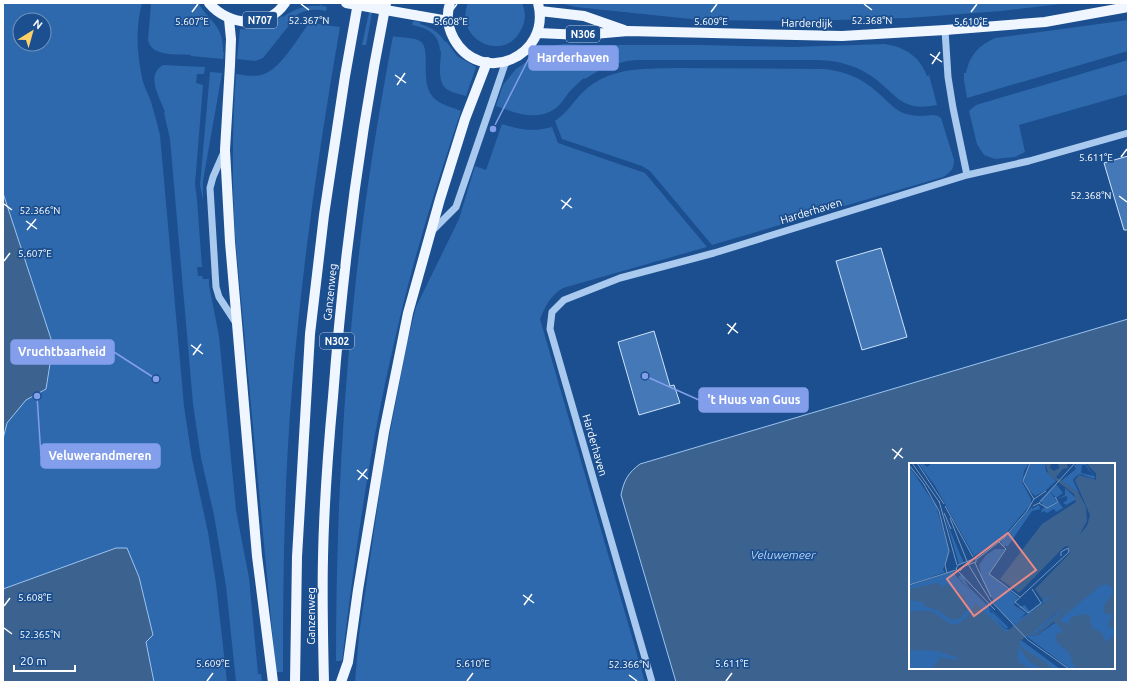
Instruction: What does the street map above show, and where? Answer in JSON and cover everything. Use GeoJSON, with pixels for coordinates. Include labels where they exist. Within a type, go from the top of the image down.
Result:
{"type":"FeatureCollection","features":[{"type":"Feature","properties":{"kind":"main road","name":"N707"},"geometry":{"type":"LineString","coordinates":[[209,3],[229,19],[247,22],[264,19],[275,13],[285,3]]}},
{"type":"Feature","properties":{"kind":"main road"},"geometry":{"type":"LineString","coordinates":[[346,3],[448,21]]}},
{"type":"Feature","properties":{"kind":"main road","name":"Ganzenweg"},"geometry":{"type":"LineString","coordinates":[[295,682],[297,557],[310,334],[324,215],[345,76],[358,3]]}},
{"type":"Feature","properties":{"kind":"main road","name":"Ganzenweg"},"geometry":{"type":"LineString","coordinates":[[324,682],[322,631],[323,558],[328,452],[337,336],[351,215],[372,78],[386,3]]}},
{"type":"Feature","properties":{"kind":"main road","name":"N306"},"geometry":{"type":"LineString","coordinates":[[450,3],[448,9],[448,21],[456,44],[475,59],[499,63],[512,60],[523,53],[532,44],[538,33],[540,22],[539,7]]}},
{"type":"Feature","properties":{"kind":"main road","name":"Harderdijk"},"geometry":{"type":"LineString","coordinates":[[539,7],[584,16],[628,31]]}},
{"type":"Feature","properties":{"kind":"main road","name":"Harderdijk"},"geometry":{"type":"LineString","coordinates":[[538,33],[582,35],[628,31],[842,36],[1045,22],[1128,7]]}},
{"type":"Feature","properties":{"kind":"main road"},"geometry":{"type":"LineString","coordinates":[[229,19],[231,58],[225,150],[230,242],[257,556],[273,682]]}},
{"type":"Feature","properties":{"kind":"main road"},"geometry":{"type":"LineString","coordinates":[[341,682],[348,662],[358,590],[394,382],[408,313],[429,234],[465,119],[486,62]]}},
{"type":"Feature","properties":{"kind":"street"},"geometry":{"type":"LineString","coordinates":[[945,30],[948,78],[967,175]]}},
{"type":"Feature","properties":{"kind":"street"},"geometry":{"type":"LineString","coordinates":[[429,234],[456,207],[506,61]]}},
{"type":"Feature","properties":{"kind":"street","name":"Harderhaven"},"geometry":{"type":"LineString","coordinates":[[652,682],[550,329],[552,312],[564,300],[620,278],[714,253],[967,175],[1029,161],[1128,133]]}},
{"type":"Feature","properties":{"kind":"street"},"geometry":{"type":"LineString","coordinates":[[225,150],[213,177],[210,188],[216,287],[219,297],[236,323]]}},
{"type":"Feature","properties":{"kind":"shaded area"},"geometry":{"type":"Polygon","coordinates":[[[3,3],[142,3],[138,23],[139,62],[143,82],[160,135],[184,406],[192,459],[208,532],[216,584],[227,682],[3,682],[3,3]],[[127,548],[146,642],[153,635],[139,577],[127,548]]]}},
{"type":"Feature","properties":{"kind":"shaded area"},"geometry":{"type":"Polygon","coordinates":[[[151,3],[198,3],[219,30],[223,43],[223,59],[166,54],[154,49],[148,40],[151,3]]]}},
{"type":"Feature","properties":{"kind":"shaded area"},"geometry":{"type":"Polygon","coordinates":[[[371,3],[374,3],[366,45],[362,45],[371,3]]]}},
{"type":"Feature","properties":{"kind":"shaded area"},"geometry":{"type":"Polygon","coordinates":[[[468,3],[522,3],[525,16],[523,27],[513,40],[503,45],[493,46],[482,43],[474,36],[468,27],[465,16],[468,3]]]}},
{"type":"Feature","properties":{"kind":"shaded area"},"geometry":{"type":"Polygon","coordinates":[[[559,3],[1069,3],[1001,11],[908,18],[800,21],[700,20],[576,7],[559,3]]]}},
{"type":"Feature","properties":{"kind":"shaded area"},"geometry":{"type":"Polygon","coordinates":[[[320,5],[327,7],[326,11],[312,10],[298,14],[263,58],[255,61],[237,59],[240,29],[251,29],[262,26],[300,8],[320,5]]]}},
{"type":"Feature","properties":{"kind":"shaded area"},"geometry":{"type":"Polygon","coordinates":[[[1128,20],[1128,51],[967,98],[964,73],[966,73],[972,56],[979,48],[995,38],[1128,20]]]}},
{"type":"Feature","properties":{"kind":"shaded area"},"geometry":{"type":"Polygon","coordinates":[[[413,21],[420,22],[420,24],[434,30],[445,42],[446,41],[457,56],[476,67],[466,96],[450,91],[444,87],[440,66],[441,51],[437,40],[431,32],[412,25],[413,21]]]}},
{"type":"Feature","properties":{"kind":"shaded area"},"geometry":{"type":"Polygon","coordinates":[[[312,23],[340,27],[312,207],[296,343],[289,424],[286,495],[283,672],[276,672],[235,235],[233,154],[236,74],[255,76],[261,75],[274,68],[281,62],[307,26],[312,23]]]}},
{"type":"Feature","properties":{"kind":"shaded area"},"geometry":{"type":"Polygon","coordinates":[[[393,36],[420,41],[425,51],[426,75],[429,91],[439,102],[461,111],[425,224],[395,339],[378,419],[364,499],[342,661],[336,661],[340,484],[349,352],[365,206],[393,36]]]}},
{"type":"Feature","properties":{"kind":"shaded area"},"geometry":{"type":"Polygon","coordinates":[[[565,44],[792,47],[892,45],[905,50],[916,58],[927,76],[929,75],[937,105],[924,107],[905,103],[868,74],[849,65],[836,62],[815,60],[636,60],[603,68],[585,79],[584,78],[570,91],[556,108],[541,115],[526,115],[496,106],[503,85],[516,69],[545,49],[565,44]]]}},
{"type":"Feature","properties":{"kind":"shaded area"},"geometry":{"type":"Polygon","coordinates":[[[1128,60],[1128,94],[1019,125],[1025,152],[1015,157],[995,159],[984,155],[977,144],[969,111],[976,105],[1128,60]]]}},
{"type":"Feature","properties":{"kind":"shaded area"},"geometry":{"type":"Polygon","coordinates":[[[163,65],[205,67],[204,74],[197,74],[196,83],[203,85],[195,184],[202,267],[197,267],[198,276],[202,276],[203,279],[209,279],[219,336],[236,510],[249,578],[258,674],[261,674],[262,682],[236,682],[226,586],[214,515],[201,458],[193,404],[170,139],[165,112],[157,94],[154,81],[158,69],[163,65]]]}},
{"type":"Feature","properties":{"kind":"shaded area"},"geometry":{"type":"Polygon","coordinates":[[[637,69],[824,69],[846,73],[871,87],[892,106],[903,113],[916,116],[934,115],[941,118],[954,160],[953,168],[943,177],[712,245],[650,171],[642,166],[562,139],[555,121],[583,92],[604,78],[637,69]]]}},
{"type":"Feature","properties":{"kind":"shaded area"},"geometry":{"type":"Polygon","coordinates":[[[210,72],[222,73],[203,181],[203,200],[200,185],[210,72]]]}},
{"type":"Feature","properties":{"kind":"shaded area"},"geometry":{"type":"Polygon","coordinates":[[[502,124],[527,130],[552,127],[558,143],[645,173],[707,247],[563,288],[549,301],[540,319],[645,682],[355,682],[359,635],[383,469],[407,343],[416,307],[459,219],[475,166],[486,170],[502,124]]]}},
{"type":"Feature","properties":{"kind":"water"},"geometry":{"type":"Polygon","coordinates":[[[3,193],[53,345],[46,389],[26,400],[7,423],[3,439],[3,193]]]}},
{"type":"Feature","properties":{"kind":"water","name":"Veluwemeer"},"geometry":{"type":"Polygon","coordinates":[[[1128,319],[1128,682],[676,682],[621,495],[627,477],[640,464],[1128,319]]]}},
{"type":"Feature","properties":{"kind":"water"},"geometry":{"type":"Polygon","coordinates":[[[116,548],[127,548],[139,577],[153,635],[146,642],[154,682],[3,682],[3,589],[116,548]]]}},
{"type":"Feature","properties":{"kind":"building"},"geometry":{"type":"Polygon","coordinates":[[[1128,156],[1128,230],[1124,230],[1104,163],[1128,156]]]}},
{"type":"Feature","properties":{"kind":"building"},"geometry":{"type":"Polygon","coordinates":[[[881,248],[907,337],[862,350],[836,261],[881,248]]]}},
{"type":"Feature","properties":{"kind":"building"},"geometry":{"type":"Polygon","coordinates":[[[654,331],[670,386],[674,385],[680,403],[639,415],[618,342],[654,331]]]}},
{"type":"Feature","properties":{"kind":"place","name":"Harderhaven"},"geometry":{"type":"Point","coordinates":[493,129]}},
{"type":"Feature","properties":{"kind":"place","name":"'t Huus van Guus"},"geometry":{"type":"Point","coordinates":[645,376]}},
{"type":"Feature","properties":{"kind":"place","name":"Vruchtbaarheid"},"geometry":{"type":"Point","coordinates":[156,379]}},
{"type":"Feature","properties":{"kind":"place","name":"Veluwerandmeren"},"geometry":{"type":"Point","coordinates":[37,396]}}]}
